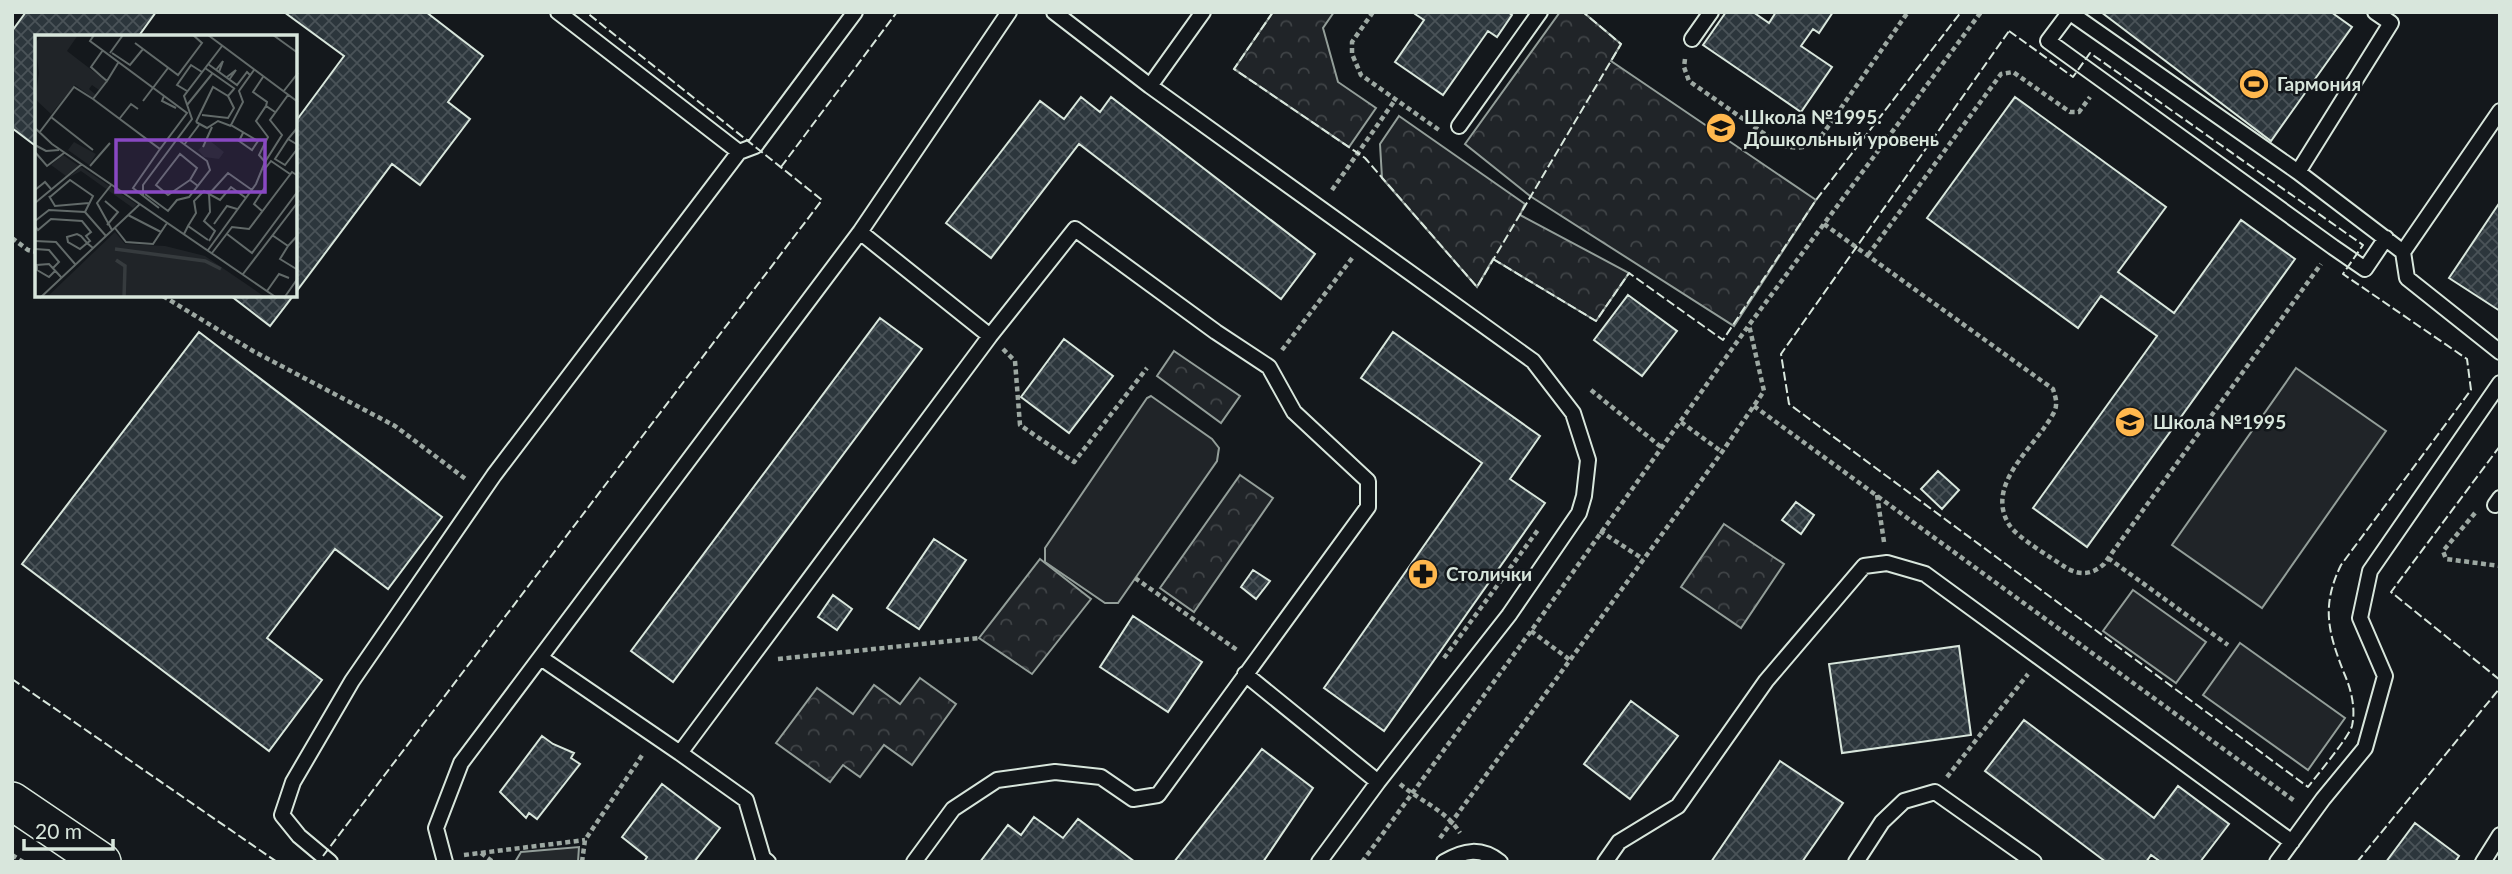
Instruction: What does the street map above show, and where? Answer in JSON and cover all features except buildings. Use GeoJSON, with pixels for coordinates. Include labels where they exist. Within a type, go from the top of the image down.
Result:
{"type":"FeatureCollection","features":[{"type":"Feature","properties":{"kind":"main road"},"geometry":{"type":"LineString","coordinates":[[12,801],[102,862]]}},
{"type":"Feature","properties":{"kind":"lane"},"geometry":{"type":"LineString","coordinates":[[558,12],[738,152]]}},
{"type":"Feature","properties":{"kind":"lane"},"geometry":{"type":"LineString","coordinates":[[330,862],[299,836],[282,815],[293,782],[352,681],[483,491],[738,152],[755,146],[855,12]]}},
{"type":"Feature","properties":{"kind":"lane"},"geometry":{"type":"LineString","coordinates":[[444,859],[436,828],[461,763],[860,232],[1009,12]]}},
{"type":"Feature","properties":{"kind":"lane"},"geometry":{"type":"LineString","coordinates":[[1054,12],[1150,86],[1533,361],[1573,413],[1588,460],[1579,513],[1508,615],[1382,777],[1320,862]]}},
{"type":"Feature","properties":{"kind":"lane"},"geometry":{"type":"LineString","coordinates":[[1150,86],[1203,12]]}},
{"type":"Feature","properties":{"kind":"lane"},"geometry":{"type":"LineString","coordinates":[[1459,126],[1540,12]]}},
{"type":"Feature","properties":{"kind":"lane"},"geometry":{"type":"LineString","coordinates":[[1692,39],[1711,12]]}},
{"type":"Feature","properties":{"kind":"lane"},"geometry":{"type":"LineString","coordinates":[[2298,172],[2391,23],[2375,12]]}},
{"type":"Feature","properties":{"kind":"lane"},"geometry":{"type":"LineString","coordinates":[[2386,237],[2365,268],[2049,41],[2069,13],[2298,172],[2386,237],[2403,252],[2407,278],[2500,352]]}},
{"type":"Feature","properties":{"kind":"lane"},"geometry":{"type":"LineString","coordinates":[[2403,252],[2500,111]]}},
{"type":"Feature","properties":{"kind":"lane"},"geometry":{"type":"LineString","coordinates":[[680,753],[990,336],[1075,229],[1269,368],[1294,412],[1368,481],[1368,507],[1158,795],[1133,799],[1101,777],[1055,772],[997,780],[953,809],[914,862]]}},
{"type":"Feature","properties":{"kind":"lane"},"geometry":{"type":"LineString","coordinates":[[860,232],[990,336]]}},
{"type":"Feature","properties":{"kind":"lane"},"geometry":{"type":"LineString","coordinates":[[2277,862],[2365,748],[2385,676],[2360,618],[2370,571],[2500,383]]}},
{"type":"Feature","properties":{"kind":"lane"},"geometry":{"type":"LineString","coordinates":[[1605,862],[1619,842],[1678,806],[1766,681],[1864,566],[1887,563],[1925,574],[2292,842]]}},
{"type":"Feature","properties":{"kind":"lane"},"geometry":{"type":"LineString","coordinates":[[541,658],[746,800],[763,858],[768,862]]}},
{"type":"Feature","properties":{"kind":"lane"},"geometry":{"type":"LineString","coordinates":[[1250,668],[1382,777]]}},
{"type":"Feature","properties":{"kind":"lane"},"geometry":{"type":"LineString","coordinates":[[1856,862],[1882,822],[1904,802],[1936,792],[2034,862]]}},
{"type":"Feature","properties":{"kind":"lane"},"geometry":{"type":"LineString","coordinates":[[2483,862],[2500,835]]}},
{"type":"Feature","properties":{"kind":"lane"},"geometry":{"type":"LineString","coordinates":[[1444,862],[1460,853],[1489,853],[1500,862]]}},
{"type":"Feature","properties":{"kind":"path"},"geometry":{"type":"LineString","coordinates":[[1373,12],[1352,42],[1352,54],[1361,75],[1438,130],[1446,133],[1459,126]]}},
{"type":"Feature","properties":{"kind":"path"},"geometry":{"type":"LineString","coordinates":[[1692,39],[1687,47],[1684,67],[1689,81],[1779,144],[1793,149],[1810,146],[1820,138],[1908,12]]}},
{"type":"Feature","properties":{"kind":"path"},"geometry":{"type":"LineString","coordinates":[[1362,862],[1749,325],[1982,12]]}},
{"type":"Feature","properties":{"kind":"path"},"geometry":{"type":"LineString","coordinates":[[1868,255],[2001,74],[2013,72],[2074,113],[2079,111],[2102,80]]}},
{"type":"Feature","properties":{"kind":"path"},"geometry":{"type":"LineString","coordinates":[[1319,208],[1395,100]]}},
{"type":"Feature","properties":{"kind":"path"},"geometry":{"type":"LineString","coordinates":[[1824,224],[2053,389],[2057,405],[2009,477],[2002,492],[2001,508],[2011,528],[2069,570],[2081,575],[2097,571],[2108,558],[2333,247]]}},
{"type":"Feature","properties":{"kind":"path"},"geometry":{"type":"LineString","coordinates":[[12,238],[28,250],[35,252]]}},
{"type":"Feature","properties":{"kind":"path"},"geometry":{"type":"LineString","coordinates":[[1269,368],[1365,240]]}},
{"type":"Feature","properties":{"kind":"path"},"geometry":{"type":"LineString","coordinates":[[166,298],[253,351],[395,426],[483,491]]}},
{"type":"Feature","properties":{"kind":"path"},"geometry":{"type":"LineString","coordinates":[[1438,841],[1764,391],[1749,325]]}},
{"type":"Feature","properties":{"kind":"path"},"geometry":{"type":"LineString","coordinates":[[990,336],[1016,360],[1020,425],[1074,462],[1147,368]]}},
{"type":"Feature","properties":{"kind":"path"},"geometry":{"type":"LineString","coordinates":[[1591,390],[1661,447]]}},
{"type":"Feature","properties":{"kind":"path"},"geometry":{"type":"LineString","coordinates":[[1754,406],[2313,814]]}},
{"type":"Feature","properties":{"kind":"path"},"geometry":{"type":"LineString","coordinates":[[1680,422],[1722,452]]}},
{"type":"Feature","properties":{"kind":"path"},"geometry":{"type":"LineString","coordinates":[[1877,495],[1887,563]]}},
{"type":"Feature","properties":{"kind":"path"},"geometry":{"type":"LineString","coordinates":[[2478,510],[2442,551],[2446,559],[2500,566]]}},
{"type":"Feature","properties":{"kind":"path"},"geometry":{"type":"LineString","coordinates":[[1579,513],[1601,532],[1643,559]]}},
{"type":"Feature","properties":{"kind":"path"},"geometry":{"type":"LineString","coordinates":[[2108,558],[2228,645]]}},
{"type":"Feature","properties":{"kind":"path"},"geometry":{"type":"LineString","coordinates":[[1135,578],[1250,668]]}},
{"type":"Feature","properties":{"kind":"path"},"geometry":{"type":"LineString","coordinates":[[747,663],[979,638]]}},
{"type":"Feature","properties":{"kind":"path"},"geometry":{"type":"LineString","coordinates":[[1936,792],[2040,658]]}},
{"type":"Feature","properties":{"kind":"path"},"geometry":{"type":"LineString","coordinates":[[582,862],[585,840],[655,736]]}},
{"type":"Feature","properties":{"kind":"path"},"geometry":{"type":"LineString","coordinates":[[1382,777],[1453,821],[1473,853]]}},
{"type":"Feature","properties":{"kind":"path"},"geometry":{"type":"LineString","coordinates":[[444,859],[585,840]]}},
{"type":"Feature","properties":{"kind":"path"},"geometry":{"type":"LineString","coordinates":[[481,853],[493,862]]}},
{"type":"Feature","properties":{"kind":"path"},"geometry":{"type":"LineString","coordinates":[[12,855],[23,862]]}},
{"type":"Feature","properties":{"kind":"green space"},"geometry":{"type":"Polygon","coordinates":[[[1273,12],[1334,12],[1323,28],[1338,82],[1376,108],[1349,147],[1234,69],[1273,12]]]}},
{"type":"Feature","properties":{"kind":"green space"},"geometry":{"type":"Polygon","coordinates":[[[1560,12],[1583,12],[1621,44],[1611,61],[1816,200],[1734,326],[1530,196],[1465,144],[1560,12]]]}},
{"type":"Feature","properties":{"kind":"green space"},"geometry":{"type":"Polygon","coordinates":[[[1399,116],[1525,204],[1520,215],[1629,273],[1596,321],[1493,259],[1477,287],[1382,178],[1380,144],[1399,116]]]}},
{"type":"Feature","properties":{"kind":"green space"},"geometry":{"type":"Polygon","coordinates":[[[1174,351],[1240,396],[1221,423],[1157,376],[1174,351]]]}},
{"type":"Feature","properties":{"kind":"green space"},"geometry":{"type":"Polygon","coordinates":[[[2296,368],[2386,431],[2262,608],[2172,545],[2296,368]]]}},
{"type":"Feature","properties":{"kind":"green space"},"geometry":{"type":"Polygon","coordinates":[[[1151,396],[1212,439],[1219,448],[1217,461],[1118,603],[1105,603],[1045,562],[1045,548],[1147,398],[1151,396]]]}},
{"type":"Feature","properties":{"kind":"green space"},"geometry":{"type":"Polygon","coordinates":[[[1240,475],[1273,498],[1194,612],[1160,588],[1240,475]]]}},
{"type":"Feature","properties":{"kind":"green space"},"geometry":{"type":"Polygon","coordinates":[[[1724,524],[1784,564],[1741,628],[1681,587],[1724,524]]]}},
{"type":"Feature","properties":{"kind":"green space"},"geometry":{"type":"Polygon","coordinates":[[[1040,559],[1091,599],[1032,674],[979,638],[1040,559]]]}},
{"type":"Feature","properties":{"kind":"green space"},"geometry":{"type":"Polygon","coordinates":[[[2133,590],[2206,642],[2176,683],[2103,631],[2133,590]]]}},
{"type":"Feature","properties":{"kind":"green space"},"geometry":{"type":"Polygon","coordinates":[[[2240,643],[2345,718],[2308,770],[2203,695],[2240,643]]]}},
{"type":"Feature","properties":{"kind":"green space"},"geometry":{"type":"Polygon","coordinates":[[[920,678],[956,704],[912,765],[884,745],[860,777],[843,765],[830,782],[776,743],[817,688],[853,714],[874,685],[900,704],[920,678]]]}},
{"type":"Feature","properties":{"kind":"shaded area"},"geometry":{"type":"Polygon","coordinates":[[[579,847],[578,862],[515,862],[521,852],[579,847]]]}},
{"type":"Feature","properties":{"kind":"fence"},"geometry":{"type":"LineString","coordinates":[[323,856],[822,200],[586,12]]}},
{"type":"Feature","properties":{"kind":"fence"},"geometry":{"type":"LineString","coordinates":[[781,167],[897,12]]}},
{"type":"Feature","properties":{"kind":"fence"},"geometry":{"type":"LineString","coordinates":[[1273,12],[1234,69],[1365,158],[1477,287],[1621,44],[1583,12]]}},
{"type":"Feature","properties":{"kind":"fence"},"geometry":{"type":"LineString","coordinates":[[1493,259],[1596,321],[1629,273],[1723,340],[1816,200],[1961,12]]}},
{"type":"Feature","properties":{"kind":"fence"},"geometry":{"type":"LineString","coordinates":[[2009,31],[2073,77],[2090,53],[2363,245],[2343,274],[2467,359],[2471,390],[2341,565],[2335,580],[2329,619],[2334,645],[2351,692],[2353,719],[2345,738],[2308,787],[1789,404],[1781,354],[2009,31]]}},
{"type":"Feature","properties":{"kind":"fence"},"geometry":{"type":"LineString","coordinates":[[2500,446],[2391,592],[2500,680]]}},
{"type":"Feature","properties":{"kind":"fence"},"geometry":{"type":"LineString","coordinates":[[12,679],[277,862]]}},
{"type":"Feature","properties":{"kind":"fence"},"geometry":{"type":"LineString","coordinates":[[2357,862],[2500,688]]}},
{"type":"Feature","properties":{"kind":"place","name":"Гармония"},"geometry":{"type":"Point","coordinates":[2254,84]}},
{"type":"Feature","properties":{"kind":"place","name":"Школа №1995. Дошкольный уровень"},"geometry":{"type":"Point","coordinates":[1721,128]}},
{"type":"Feature","properties":{"kind":"place","name":"Школа №1995"},"geometry":{"type":"Point","coordinates":[2130,422]}},
{"type":"Feature","properties":{"kind":"place","name":"Столички"},"geometry":{"type":"Point","coordinates":[1423,574]}}]}
